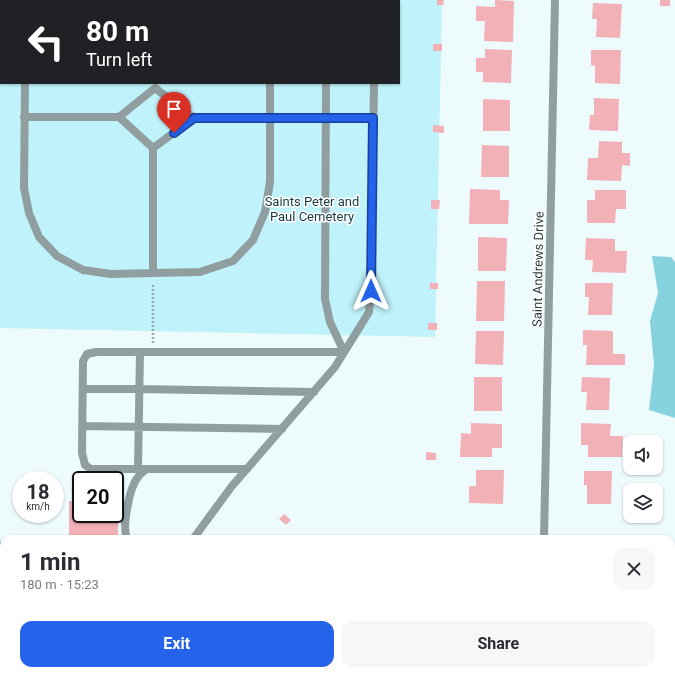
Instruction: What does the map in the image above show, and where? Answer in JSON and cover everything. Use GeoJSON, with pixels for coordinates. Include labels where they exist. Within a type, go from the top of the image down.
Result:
{"type":"FeatureCollection","features":[{"type":"Feature","properties":{"kind":"street","name":"Saint Andrews Drive"},"geometry":{"type":"LineString","coordinates":[[544,535],[555,0]]}},
{"type":"Feature","properties":{"kind":"street"},"geometry":{"type":"LineString","coordinates":[[25,84],[24,188],[29,213],[39,237],[57,256],[83,270],[111,274],[200,272],[232,261],[253,240],[265,212],[270,182],[270,84]]}},
{"type":"Feature","properties":{"kind":"street"},"geometry":{"type":"LineString","coordinates":[[326,84],[325,299],[330,322],[344,352]]}},
{"type":"Feature","properties":{"kind":"street"},"geometry":{"type":"LineString","coordinates":[[196,535],[232,486],[335,367],[369,312],[371,291],[374,84]]}},
{"type":"Feature","properties":{"kind":"street"},"geometry":{"type":"LineString","coordinates":[[24,117],[119,117],[155,85],[194,118]]}},
{"type":"Feature","properties":{"kind":"street"},"geometry":{"type":"LineString","coordinates":[[119,117],[153,148],[153,273]]}},
{"type":"Feature","properties":{"kind":"street"},"geometry":{"type":"LineString","coordinates":[[153,148],[194,118],[373,118]]}},
{"type":"Feature","properties":{"kind":"street"},"geometry":{"type":"LineString","coordinates":[[248,469],[91,468],[85,465],[82,453],[82,426],[84,361],[87,354],[96,352],[344,352]]}},
{"type":"Feature","properties":{"kind":"street"},"geometry":{"type":"LineString","coordinates":[[138,469],[140,352]]}},
{"type":"Feature","properties":{"kind":"street"},"geometry":{"type":"LineString","coordinates":[[83,389],[314,392]]}},
{"type":"Feature","properties":{"kind":"street"},"geometry":{"type":"LineString","coordinates":[[82,426],[282,429]]}},
{"type":"Feature","properties":{"kind":"street"},"geometry":{"type":"LineString","coordinates":[[126,535],[127,514],[133,484],[147,469]]}},
{"type":"Feature","properties":{"kind":"path"},"geometry":{"type":"LineString","coordinates":[[153,273],[153,352]]}},
{"type":"Feature","properties":{"kind":"green space","name":"Saints Peter and Paul Cemetery"},"geometry":{"type":"Polygon","coordinates":[[[400,0],[442,0],[435,337],[0,328],[0,84],[400,84],[400,0]]]}},
{"type":"Feature","properties":{"kind":"shaded area"},"geometry":{"type":"Polygon","coordinates":[[[652,256],[671,257],[675,262],[675,418],[649,410],[654,365],[650,321],[658,293],[652,256]]]}},
{"type":"Feature","properties":{"kind":"building"},"geometry":{"type":"Polygon","coordinates":[[[437,0],[444,0],[443,5],[437,5],[437,0]]]}},
{"type":"Feature","properties":{"kind":"building"},"geometry":{"type":"Polygon","coordinates":[[[495,0],[514,1],[513,42],[484,41],[485,21],[476,21],[476,6],[495,7],[495,0]]]}},
{"type":"Feature","properties":{"kind":"building"},"geometry":{"type":"Polygon","coordinates":[[[660,0],[670,0],[670,6],[660,6],[660,0]]]}},
{"type":"Feature","properties":{"kind":"building"},"geometry":{"type":"Polygon","coordinates":[[[593,3],[622,4],[620,38],[596,37],[597,19],[592,19],[593,3]]]}},
{"type":"Feature","properties":{"kind":"building"},"geometry":{"type":"Polygon","coordinates":[[[433,44],[442,44],[442,51],[433,51],[433,44]]]}},
{"type":"Feature","properties":{"kind":"building"},"geometry":{"type":"Polygon","coordinates":[[[485,49],[512,50],[511,83],[483,82],[483,72],[476,72],[476,58],[485,58],[485,49]]]}},
{"type":"Feature","properties":{"kind":"building"},"geometry":{"type":"Polygon","coordinates":[[[591,50],[621,50],[620,84],[595,83],[595,66],[591,65],[591,50]]]}},
{"type":"Feature","properties":{"kind":"building"},"geometry":{"type":"Polygon","coordinates":[[[594,98],[619,99],[618,131],[589,130],[590,115],[594,115],[594,98]]]}},
{"type":"Feature","properties":{"kind":"building"},"geometry":{"type":"Polygon","coordinates":[[[483,99],[510,100],[510,131],[483,131],[483,99]]]}},
{"type":"Feature","properties":{"kind":"building"},"geometry":{"type":"Polygon","coordinates":[[[433,125],[444,126],[444,133],[433,132],[433,125]]]}},
{"type":"Feature","properties":{"kind":"building"},"geometry":{"type":"Polygon","coordinates":[[[599,141],[622,142],[622,153],[630,153],[630,166],[622,165],[621,181],[587,180],[588,158],[598,158],[599,141]]]}},
{"type":"Feature","properties":{"kind":"building"},"geometry":{"type":"Polygon","coordinates":[[[482,145],[509,146],[509,177],[481,177],[482,145]]]}},
{"type":"Feature","properties":{"kind":"building"},"geometry":{"type":"Polygon","coordinates":[[[470,189],[500,190],[500,200],[509,200],[508,224],[469,224],[470,189]]]}},
{"type":"Feature","properties":{"kind":"building"},"geometry":{"type":"Polygon","coordinates":[[[595,190],[626,190],[626,209],[616,209],[615,223],[587,223],[587,200],[595,200],[595,190]]]}},
{"type":"Feature","properties":{"kind":"building"},"geometry":{"type":"Polygon","coordinates":[[[431,200],[440,200],[439,209],[431,209],[431,200]]]}},
{"type":"Feature","properties":{"kind":"building"},"geometry":{"type":"Polygon","coordinates":[[[478,237],[507,238],[506,271],[478,271],[478,237]]]}},
{"type":"Feature","properties":{"kind":"building"},"geometry":{"type":"Polygon","coordinates":[[[586,238],[615,239],[615,251],[627,251],[626,273],[592,272],[593,260],[585,260],[586,238]]]}},
{"type":"Feature","properties":{"kind":"building"},"geometry":{"type":"Polygon","coordinates":[[[477,281],[505,281],[504,321],[476,321],[477,281]]]}},
{"type":"Feature","properties":{"kind":"building"},"geometry":{"type":"Polygon","coordinates":[[[430,283],[438,283],[438,289],[430,289],[430,283]]]}},
{"type":"Feature","properties":{"kind":"building"},"geometry":{"type":"Polygon","coordinates":[[[585,283],[613,283],[612,315],[588,315],[589,297],[585,297],[585,283]]]}},
{"type":"Feature","properties":{"kind":"building"},"geometry":{"type":"Polygon","coordinates":[[[428,323],[437,323],[437,330],[428,330],[428,323]]]}},
{"type":"Feature","properties":{"kind":"building"},"geometry":{"type":"Polygon","coordinates":[[[583,330],[613,331],[613,354],[625,354],[625,365],[586,365],[587,345],[583,345],[583,330]]]}},
{"type":"Feature","properties":{"kind":"building"},"geometry":{"type":"Polygon","coordinates":[[[476,331],[504,331],[503,365],[475,364],[476,331]]]}},
{"type":"Feature","properties":{"kind":"building"},"geometry":{"type":"Polygon","coordinates":[[[474,377],[502,377],[502,411],[474,411],[474,377]]]}},
{"type":"Feature","properties":{"kind":"building"},"geometry":{"type":"Polygon","coordinates":[[[582,377],[610,378],[609,410],[586,410],[587,392],[581,392],[582,377]]]}},
{"type":"Feature","properties":{"kind":"building"},"geometry":{"type":"Polygon","coordinates":[[[471,423],[502,424],[502,448],[492,448],[492,457],[460,457],[461,433],[471,434],[471,423]]]}},
{"type":"Feature","properties":{"kind":"building"},"geometry":{"type":"Polygon","coordinates":[[[581,423],[611,424],[610,436],[623,436],[622,457],[588,457],[588,445],[581,445],[581,423]]]}},
{"type":"Feature","properties":{"kind":"building"},"geometry":{"type":"Polygon","coordinates":[[[426,452],[436,453],[436,460],[426,460],[426,452]]]}},
{"type":"Feature","properties":{"kind":"building"},"geometry":{"type":"Polygon","coordinates":[[[476,470],[504,470],[503,504],[469,503],[469,486],[476,486],[476,470]]]}},
{"type":"Feature","properties":{"kind":"building"},"geometry":{"type":"Polygon","coordinates":[[[584,471],[612,471],[611,504],[587,504],[587,485],[584,485],[584,471]]]}},
{"type":"Feature","properties":{"kind":"building"},"geometry":{"type":"Polygon","coordinates":[[[69,501],[72,501],[72,523],[118,523],[118,535],[69,535],[69,501]]]}},
{"type":"Feature","properties":{"kind":"building"},"geometry":{"type":"Polygon","coordinates":[[[284,514],[291,520],[286,525],[279,519],[284,514]]]}},
{"type":"Feature","properties":{"kind":"route"},"geometry":{"type":"LineString","coordinates":[[174,133],[194,118],[373,118],[371,291]]}}]}
